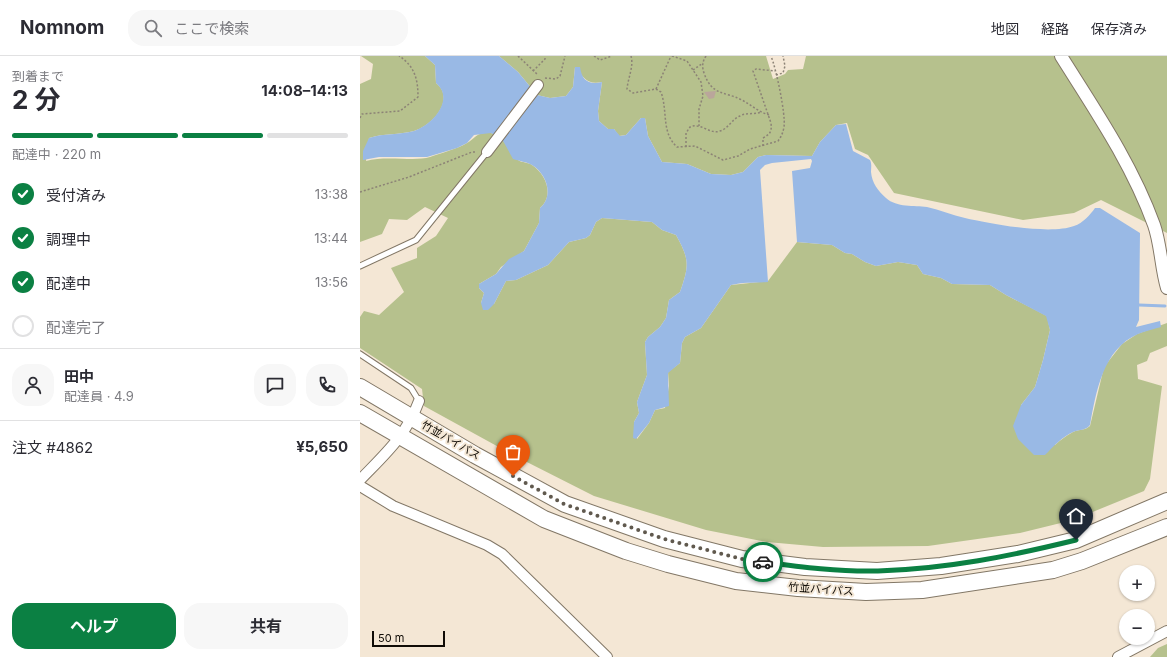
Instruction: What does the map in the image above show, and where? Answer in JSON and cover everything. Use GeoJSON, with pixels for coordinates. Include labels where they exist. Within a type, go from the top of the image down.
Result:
{"type":"FeatureCollection","features":[{"type":"Feature","properties":{"kind":"highway","name":"竹並バイパス"},"geometry":{"type":"LineString","coordinates":[[360,387],[564,504],[664,539],[742,559],[805,567],[877,571],[941,566],[1018,554],[1076,540],[1166,501]]}},
{"type":"Feature","properties":{"kind":"highway","name":"竹並バイパス"},"geometry":{"type":"LineString","coordinates":[[360,413],[544,519],[626,552],[736,581],[798,588],[866,592],[922,590],[1053,570],[1082,561],[1167,528]]}},
{"type":"Feature","properties":{"kind":"street"},"geometry":{"type":"LineString","coordinates":[[1061,56],[1091,102],[1136,180],[1155,227],[1167,288]]}},
{"type":"Feature","properties":{"kind":"street"},"geometry":{"type":"LineString","coordinates":[[486,152],[538,85]]}},
{"type":"Feature","properties":{"kind":"street"},"geometry":{"type":"LineString","coordinates":[[360,480],[401,437],[413,418],[419,401]]}},
{"type":"Feature","properties":{"kind":"street"},"geometry":{"type":"LineString","coordinates":[[360,486],[392,506],[487,545],[502,554],[608,657]]}},
{"type":"Feature","properties":{"kind":"street"},"geometry":{"type":"LineString","coordinates":[[1118,657],[1167,631]]}},
{"type":"Feature","properties":{"kind":"lane"},"geometry":{"type":"LineString","coordinates":[[360,266],[416,240],[486,152]]}},
{"type":"Feature","properties":{"kind":"lane"},"geometry":{"type":"LineString","coordinates":[[360,354],[411,388],[419,401]]}},
{"type":"Feature","properties":{"kind":"path"},"geometry":{"type":"LineString","coordinates":[[360,118],[362,114],[400,111],[418,97],[418,80],[405,60],[399,56]]}},
{"type":"Feature","properties":{"kind":"path"},"geometry":{"type":"LineString","coordinates":[[518,56],[541,78],[556,79],[563,72],[565,56]]}},
{"type":"Feature","properties":{"kind":"path"},"geometry":{"type":"LineString","coordinates":[[534,70],[545,59],[545,56]]}},
{"type":"Feature","properties":{"kind":"path"},"geometry":{"type":"LineString","coordinates":[[594,56],[600,60],[612,56]]}},
{"type":"Feature","properties":{"kind":"path"},"geometry":{"type":"LineString","coordinates":[[631,56],[633,64],[628,75],[627,89],[633,93],[656,89],[661,92],[663,98],[666,133],[677,147],[686,148],[695,146],[723,160],[738,156],[750,149],[778,141],[783,134],[785,126],[776,75],[770,56]]}},
{"type":"Feature","properties":{"kind":"path"},"geometry":{"type":"LineString","coordinates":[[656,89],[672,56],[687,61],[701,82],[703,90],[702,102],[699,109],[699,126]]}},
{"type":"Feature","properties":{"kind":"path"},"geometry":{"type":"LineString","coordinates":[[706,56],[703,63],[703,69],[711,87],[722,94],[738,98],[761,112],[769,115]]}},
{"type":"Feature","properties":{"kind":"path"},"geometry":{"type":"LineString","coordinates":[[776,75],[783,73],[783,56]]}},
{"type":"Feature","properties":{"kind":"path"},"geometry":{"type":"LineString","coordinates":[[693,70],[703,63]]}},
{"type":"Feature","properties":{"kind":"path"},"geometry":{"type":"LineString","coordinates":[[763,146],[763,138],[772,131],[769,115],[753,71],[756,69],[775,71]]}},
{"type":"Feature","properties":{"kind":"path"},"geometry":{"type":"LineString","coordinates":[[686,148],[687,131],[693,126],[699,126],[713,132],[720,132],[741,115],[761,112]]}},
{"type":"Feature","properties":{"kind":"path"},"geometry":{"type":"LineString","coordinates":[[360,192],[409,177],[472,152],[486,152]]}},
{"type":"Feature","properties":{"kind":"green space"},"geometry":{"type":"Polygon","coordinates":[[[361,56],[425,56],[435,65],[436,83],[442,89],[444,96],[440,111],[421,128],[414,131],[380,135],[369,138],[366,161],[374,159],[416,159],[430,157],[463,145],[477,135],[491,133],[503,140],[518,160],[530,164],[537,169],[545,180],[548,192],[547,198],[540,208],[539,223],[524,251],[501,267],[496,274],[479,284],[479,288],[484,293],[481,303],[494,304],[506,281],[516,280],[548,265],[569,242],[586,238],[590,235],[596,222],[602,218],[652,222],[662,230],[676,235],[686,257],[687,263],[685,276],[680,292],[669,300],[666,318],[660,327],[648,337],[645,342],[647,375],[637,402],[639,413],[634,422],[637,439],[649,423],[655,410],[665,408],[669,386],[668,372],[680,363],[682,343],[685,337],[701,328],[731,285],[768,281],[797,242],[832,245],[845,253],[852,254],[865,262],[876,266],[898,262],[917,265],[923,274],[941,278],[952,284],[990,285],[1047,316],[1050,330],[1043,360],[1035,387],[1021,405],[1055,445],[1073,432],[1086,429],[1090,426],[1104,367],[1122,344],[1137,334],[1167,323],[1167,346],[1150,353],[1147,361],[1137,365],[1138,379],[1162,386],[1150,479],[1144,491],[1073,520],[1020,533],[928,546],[823,547],[767,542],[706,530],[594,496],[515,456],[424,406],[422,389],[360,348],[360,317],[364,311],[379,315],[404,292],[391,268],[417,258],[417,248],[436,236],[448,218],[425,207],[407,220],[389,219],[382,234],[360,242],[360,84],[371,79],[373,64],[361,56]]]}},
{"type":"Feature","properties":{"kind":"green space"},"geometry":{"type":"Polygon","coordinates":[[[499,56],[766,56],[773,79],[785,74],[788,70],[803,69],[806,56],[1167,56],[1167,233],[1101,200],[1074,213],[1023,220],[894,193],[868,155],[855,149],[847,123],[836,125],[820,142],[812,156],[766,155],[758,157],[743,172],[731,175],[711,174],[687,164],[662,162],[648,136],[645,118],[641,118],[626,135],[619,136],[614,129],[608,129],[599,121],[598,111],[602,82],[597,83],[586,80],[575,67],[573,87],[566,96],[550,98],[537,95],[518,72],[499,56]]]}},
{"type":"Feature","properties":{"kind":"green space"},"geometry":{"type":"Polygon","coordinates":[[[1167,644],[1167,657],[1150,657],[1158,648],[1167,644]]]}},
{"type":"Feature","properties":{"kind":"water"},"geometry":{"type":"Polygon","coordinates":[[[425,56],[499,56],[518,72],[537,95],[550,98],[566,96],[573,87],[575,67],[580,67],[584,79],[593,83],[602,82],[598,111],[599,121],[608,129],[614,129],[620,136],[626,135],[641,118],[645,118],[648,136],[662,162],[687,164],[711,174],[731,175],[743,172],[758,157],[766,155],[812,156],[820,142],[836,125],[846,124],[853,151],[870,160],[873,180],[880,193],[890,201],[900,205],[927,207],[960,217],[1020,228],[1036,229],[1074,226],[1086,218],[1095,208],[1100,208],[1140,233],[1139,320],[1136,327],[1160,321],[1161,327],[1138,334],[1126,341],[1109,361],[1103,373],[1095,399],[1090,425],[1084,429],[1065,436],[1045,455],[1034,455],[1018,439],[1013,426],[1021,405],[1035,387],[1050,330],[1046,316],[990,285],[952,284],[941,278],[923,274],[917,265],[898,262],[876,266],[865,262],[852,254],[845,253],[832,245],[797,242],[792,171],[810,168],[812,161],[811,159],[772,163],[765,165],[760,170],[768,282],[731,285],[701,328],[685,337],[682,343],[680,363],[668,373],[669,406],[655,410],[649,423],[636,439],[633,438],[634,422],[639,413],[637,402],[647,375],[645,342],[648,337],[660,327],[666,318],[669,300],[680,292],[685,276],[687,263],[681,244],[676,235],[662,230],[652,222],[602,218],[596,222],[590,235],[586,238],[569,242],[548,265],[516,280],[506,281],[494,304],[488,310],[483,310],[481,303],[484,293],[479,288],[479,284],[496,274],[509,259],[524,251],[539,223],[540,208],[547,197],[547,185],[542,174],[537,169],[530,164],[513,159],[502,139],[491,133],[474,135],[467,143],[457,148],[427,157],[379,157],[363,160],[363,151],[369,138],[380,135],[414,131],[428,123],[439,111],[443,96],[441,89],[436,83],[435,65],[425,56]]]}},
{"type":"Feature","properties":{"kind":"building"},"geometry":{"type":"Polygon","coordinates":[[[716,91],[714,98],[709,99],[704,92],[716,91]]]}},
{"type":"Feature","properties":{"kind":"waterway"},"geometry":{"type":"LineString","coordinates":[[1139,305],[1165,306]]}},
{"type":"Feature","properties":{"kind":"way so far"},"geometry":{"type":"LineString","coordinates":[[513,476],[564,504],[664,539],[742,559],[763,562]]}},
{"type":"Feature","properties":{"kind":"route"},"geometry":{"type":"LineString","coordinates":[[763,562],[805,567],[877,571],[941,566],[1018,554],[1076,540]]}}]}
